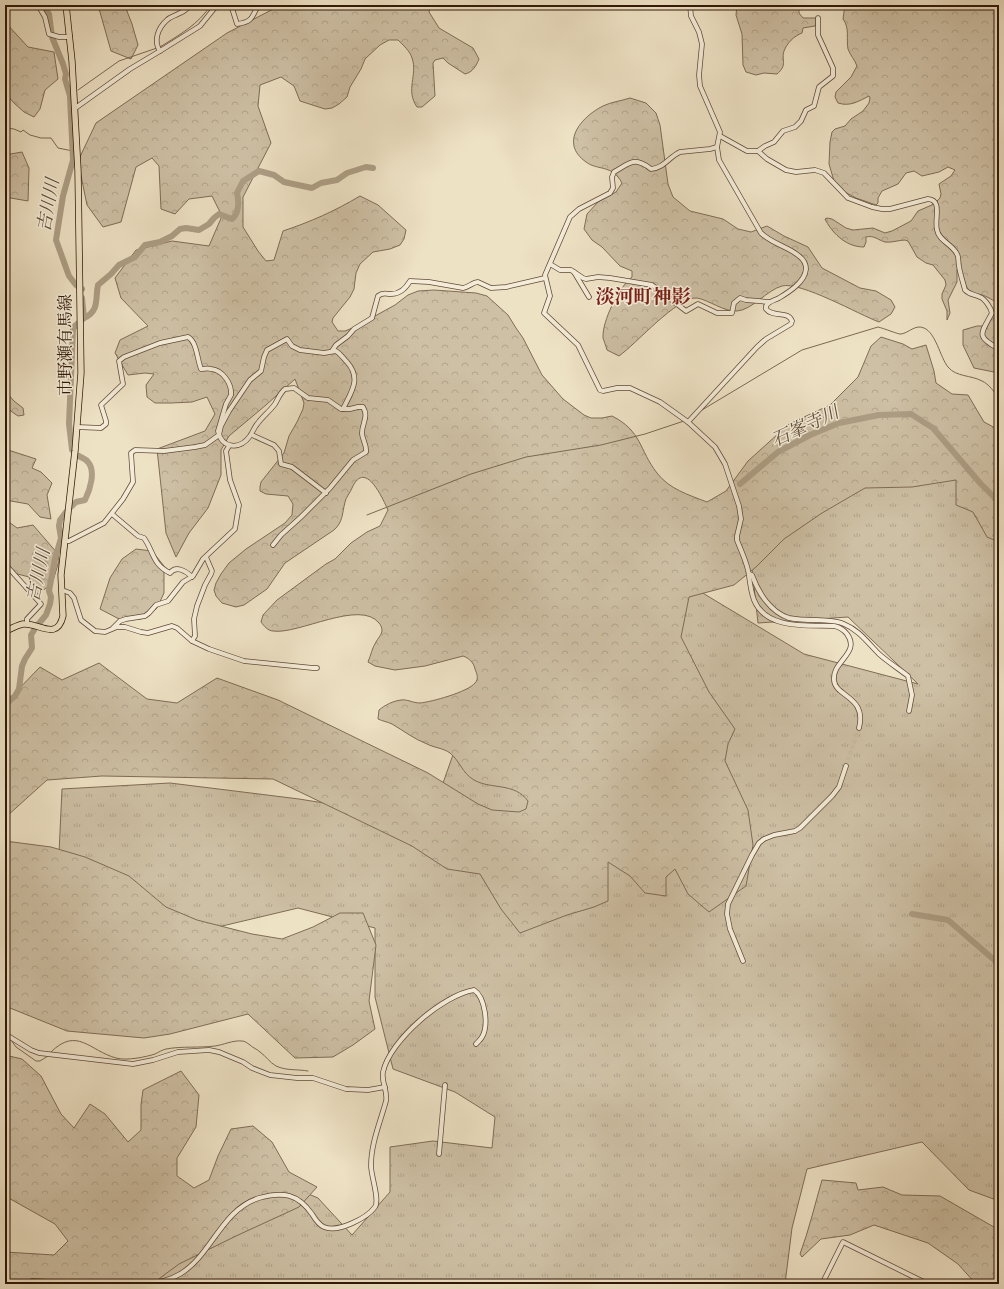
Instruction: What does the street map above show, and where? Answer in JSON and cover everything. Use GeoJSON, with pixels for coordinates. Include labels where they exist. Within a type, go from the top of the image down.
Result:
{"type":"FeatureCollection","features":[{"type":"Feature","properties":{"kind":"main road","name":"市野瀬有馬線"},"geometry":{"type":"LineString","coordinates":[[28,624],[50,630],[56,628],[62,622],[64,616],[61,575],[77,427],[81,373],[78,171],[70,37],[66,5]]}},
{"type":"Feature","properties":{"kind":"main road"},"geometry":{"type":"LineString","coordinates":[[5,631],[22,624],[28,624]]}},
{"type":"Feature","properties":{"kind":"street"},"geometry":{"type":"LineString","coordinates":[[38,5],[45,17],[49,34],[59,37],[70,37]]}},
{"type":"Feature","properties":{"kind":"street"},"geometry":{"type":"LineString","coordinates":[[160,51],[156,43],[157,37],[166,21],[171,17],[180,14],[191,5]]}},
{"type":"Feature","properties":{"kind":"street"},"geometry":{"type":"LineString","coordinates":[[74,109],[130,69],[200,26],[217,5]]}},
{"type":"Feature","properties":{"kind":"street"},"geometry":{"type":"LineString","coordinates":[[231,5],[237,24],[248,22],[252,19],[258,5]]}},
{"type":"Feature","properties":{"kind":"street"},"geometry":{"type":"LineString","coordinates":[[550,264],[560,270],[571,270],[583,278],[610,278],[652,285],[686,311],[698,304],[717,313],[732,313],[734,303],[740,298],[769,302],[779,298],[799,284],[802,280],[806,271],[805,263],[800,256],[769,240],[761,233],[719,160],[717,147],[720,136],[700,86],[699,75],[702,44],[699,32],[691,16],[690,5]]}},
{"type":"Feature","properties":{"kind":"street"},"geometry":{"type":"LineString","coordinates":[[720,136],[747,151],[758,151],[774,142],[783,131],[795,127],[800,123],[806,110],[815,104],[819,87],[833,76],[833,68],[818,35],[818,18]]}},
{"type":"Feature","properties":{"kind":"street"},"geometry":{"type":"LineString","coordinates":[[717,147],[680,152],[662,166],[650,169],[642,162],[633,161],[614,172],[612,177],[613,188],[610,193],[579,209],[570,217],[545,278],[550,296],[544,313],[578,345],[600,390],[603,391],[617,388],[630,388],[636,390],[660,402],[688,422],[715,447],[725,464],[737,495],[741,514],[741,526],[737,536],[749,574],[754,601],[759,609],[769,618],[786,623],[840,627],[848,636],[851,642],[851,647],[836,669],[834,680],[835,686],[852,700],[858,708],[861,719],[859,728]]}},
{"type":"Feature","properties":{"kind":"street"},"geometry":{"type":"LineString","coordinates":[[758,151],[767,159],[786,170],[796,172],[815,170],[824,173],[848,198],[872,207],[890,209],[928,199],[933,199],[936,201],[937,233],[957,254],[965,290],[968,294],[983,298],[992,310],[992,313],[984,328],[982,337],[983,340],[999,349]]}},
{"type":"Feature","properties":{"kind":"street"},"geometry":{"type":"LineString","coordinates":[[574,272],[589,298]]}},
{"type":"Feature","properties":{"kind":"street"},"geometry":{"type":"LineString","coordinates":[[332,351],[336,345],[348,336],[354,329],[372,318],[378,296],[382,293],[392,294],[401,291],[406,288],[410,281],[429,282],[463,288],[478,282],[491,288],[506,288],[545,278]]}},
{"type":"Feature","properties":{"kind":"street"},"geometry":{"type":"LineString","coordinates":[[688,422],[757,347],[766,339],[792,324],[792,319],[788,315],[771,314],[766,306],[769,302]]}},
{"type":"Feature","properties":{"kind":"street"},"geometry":{"type":"LineString","coordinates":[[77,427],[101,428],[106,424],[101,405],[123,384],[119,361],[124,357],[160,343],[188,337],[193,342],[201,369],[215,370],[222,374],[232,392],[218,427],[219,435],[229,446],[234,447],[241,445],[252,435],[255,426],[269,412],[285,389],[294,388],[308,398],[328,400],[343,409],[361,406],[366,411],[366,418],[362,432],[367,449],[366,452],[353,460],[326,493],[281,535],[274,544]]}},
{"type":"Feature","properties":{"kind":"street"},"geometry":{"type":"LineString","coordinates":[[65,541],[69,541],[104,524],[112,514],[133,482],[130,457],[131,453],[135,450],[164,451],[195,447],[205,445],[219,435],[221,426],[229,411],[250,380],[261,371],[264,357],[268,350],[287,339],[292,346],[300,350],[324,353],[336,351],[341,355],[354,372],[355,380],[353,391],[343,409]]}},
{"type":"Feature","properties":{"kind":"street"},"geometry":{"type":"LineString","coordinates":[[252,435],[274,445],[279,451],[281,464],[292,467],[326,493]]}},
{"type":"Feature","properties":{"kind":"street"},"geometry":{"type":"LineString","coordinates":[[112,630],[120,621],[145,616],[156,605],[168,601],[183,582],[192,577],[203,559],[235,529],[240,505],[230,480],[226,451],[229,446]]}},
{"type":"Feature","properties":{"kind":"street"},"geometry":{"type":"LineString","coordinates":[[112,514],[138,536],[144,538],[154,560],[165,570],[170,573],[176,568],[183,570],[192,577]]}},
{"type":"Feature","properties":{"kind":"street"},"geometry":{"type":"LineString","coordinates":[[192,641],[195,636],[194,619],[197,606],[212,571],[206,557]]}},
{"type":"Feature","properties":{"kind":"street"},"geometry":{"type":"LineString","coordinates":[[5,564],[41,604],[27,619],[28,624]]}},
{"type":"Feature","properties":{"kind":"street"},"geometry":{"type":"LineString","coordinates":[[749,574],[752,575],[759,591],[768,603],[784,616],[811,620],[835,620],[845,624],[859,633],[880,655],[908,676],[912,695],[909,710]]}},
{"type":"Feature","properties":{"kind":"street"},"geometry":{"type":"LineString","coordinates":[[62,590],[70,593],[74,598],[81,620],[95,631],[105,632],[117,627],[125,627],[148,633],[172,626],[177,628],[192,641],[209,649],[244,660],[317,668]]}},
{"type":"Feature","properties":{"kind":"street"},"geometry":{"type":"LineString","coordinates":[[743,961],[730,929],[727,914],[728,904],[755,850],[764,840],[774,835],[795,831],[800,828],[839,787],[846,766]]}},
{"type":"Feature","properties":{"kind":"street"},"geometry":{"type":"LineString","coordinates":[[145,1284],[155,1283],[183,1272],[197,1259],[231,1215],[259,1198],[275,1195],[294,1196],[306,1205],[318,1223],[331,1229],[350,1224],[373,1210],[377,1206],[377,1201],[372,1179],[371,1159],[374,1139],[387,1097],[383,1073],[386,1064],[407,1032],[416,1022],[459,994],[474,990],[482,1001],[485,1020],[482,1037],[476,1044]]}},
{"type":"Feature","properties":{"kind":"street"},"geometry":{"type":"LineString","coordinates":[[5,1034],[31,1050],[41,1053],[133,1064],[153,1060],[178,1052],[209,1050],[220,1052],[270,1075],[313,1078],[346,1089],[368,1090],[385,1087]]}},
{"type":"Feature","properties":{"kind":"street"},"geometry":{"type":"LineString","coordinates":[[439,1154],[445,1085]]}},
{"type":"Feature","properties":{"kind":"street"},"geometry":{"type":"LineString","coordinates":[[822,1284],[843,1242],[928,1284]]}},
{"type":"Feature","properties":{"kind":"street"},"geometry":{"type":"LineString","coordinates":[[23,1284],[32,1281],[90,1284]]}},
{"type":"Feature","properties":{"kind":"green space"},"geometry":{"type":"Polygon","coordinates":[[[98,5],[126,5],[125,6],[138,45],[131,59],[111,51],[98,5]]]}},
{"type":"Feature","properties":{"kind":"green space"},"geometry":{"type":"Polygon","coordinates":[[[281,5],[431,5],[429,12],[439,28],[473,48],[479,59],[472,70],[465,74],[443,58],[435,60],[433,63],[435,96],[422,107],[417,107],[412,95],[414,70],[411,55],[398,40],[389,40],[380,45],[365,59],[350,87],[347,97],[332,108],[325,109],[300,101],[294,86],[281,77],[260,85],[258,106],[271,143],[243,197],[243,227],[266,261],[274,260],[283,231],[322,216],[360,196],[378,205],[406,230],[404,239],[400,245],[390,249],[373,252],[360,264],[356,273],[354,289],[350,297],[333,318],[332,322],[338,331],[345,331],[355,327],[395,305],[408,295],[418,291],[434,290],[476,293],[487,296],[508,315],[523,338],[542,375],[563,399],[584,415],[591,418],[612,416],[622,422],[635,435],[651,465],[662,479],[680,491],[707,502],[726,491],[748,461],[789,424],[830,405],[858,377],[871,346],[881,337],[903,344],[912,349],[926,345],[936,383],[952,394],[968,395],[984,422],[999,430],[999,542],[987,537],[973,512],[956,505],[956,480],[912,487],[865,488],[822,513],[784,539],[756,567],[734,585],[689,597],[681,637],[709,692],[735,729],[728,744],[725,761],[748,810],[753,845],[746,886],[709,912],[688,894],[675,869],[666,877],[666,896],[645,893],[630,876],[608,862],[608,901],[520,933],[501,909],[480,874],[447,869],[412,846],[273,779],[102,776],[47,780],[7,816],[5,816],[5,699],[12,696],[40,667],[62,680],[99,663],[147,699],[177,703],[217,678],[278,700],[428,773],[478,804],[492,810],[519,812],[526,809],[528,801],[516,791],[488,785],[474,780],[467,774],[450,753],[422,742],[392,724],[378,719],[379,710],[392,702],[403,700],[420,703],[440,699],[465,690],[471,686],[477,680],[477,676],[474,665],[467,658],[463,656],[425,666],[395,670],[375,666],[368,662],[373,647],[382,631],[380,624],[370,617],[358,615],[344,616],[284,631],[269,630],[261,622],[263,615],[277,600],[335,559],[351,543],[367,532],[380,526],[388,510],[373,483],[368,479],[362,477],[357,480],[346,500],[342,518],[337,527],[285,563],[267,589],[244,605],[236,607],[222,603],[216,596],[214,590],[216,583],[229,563],[246,549],[285,523],[292,515],[293,504],[288,496],[266,494],[260,491],[260,487],[261,482],[284,453],[289,436],[303,409],[304,403],[295,379],[229,436],[221,450],[221,475],[208,508],[189,533],[176,557],[166,533],[157,449],[205,431],[215,414],[207,397],[192,402],[155,403],[147,397],[146,385],[154,374],[145,373],[128,375],[115,353],[120,340],[148,326],[121,298],[115,278],[136,250],[172,241],[209,246],[222,216],[212,196],[189,199],[175,214],[161,209],[159,166],[152,158],[136,167],[121,222],[103,227],[87,205],[78,161],[96,123],[227,33],[281,5]]]}},
{"type":"Feature","properties":{"kind":"green space"},"geometry":{"type":"Polygon","coordinates":[[[737,5],[804,5],[799,10],[799,13],[803,18],[816,18],[816,24],[815,26],[803,28],[802,33],[796,36],[785,48],[783,54],[783,65],[777,74],[764,73],[756,75],[746,72],[743,65],[742,34],[736,15],[737,5]]]}},
{"type":"Feature","properties":{"kind":"green space"},"geometry":{"type":"Polygon","coordinates":[[[845,5],[999,5],[999,373],[974,368],[963,345],[963,330],[977,326],[986,326],[991,320],[998,304],[986,296],[970,291],[965,284],[961,271],[957,269],[957,282],[948,300],[950,313],[947,320],[947,311],[942,299],[942,294],[946,285],[945,280],[933,265],[926,263],[917,257],[908,241],[885,242],[874,237],[866,237],[864,247],[852,245],[837,235],[825,219],[832,219],[846,228],[853,230],[873,228],[885,233],[892,231],[911,221],[918,211],[934,204],[940,198],[941,194],[939,184],[951,176],[955,170],[948,167],[939,172],[922,176],[914,171],[906,173],[898,184],[882,191],[876,205],[856,198],[841,190],[834,181],[829,164],[832,132],[835,129],[845,126],[851,119],[863,111],[869,103],[870,98],[869,96],[854,103],[842,104],[838,103],[835,97],[836,92],[851,77],[857,66],[847,45],[847,30],[843,19],[845,5]]]}},
{"type":"Feature","properties":{"kind":"green space"},"geometry":{"type":"Polygon","coordinates":[[[5,22],[28,47],[54,52],[58,79],[45,90],[40,109],[34,117],[24,112],[5,93],[5,22]]]}},
{"type":"Feature","properties":{"kind":"green space"},"geometry":{"type":"Polygon","coordinates":[[[630,98],[646,103],[656,113],[660,125],[668,184],[673,197],[690,211],[723,219],[738,229],[751,232],[767,226],[808,247],[822,268],[860,288],[876,291],[891,300],[895,307],[891,314],[879,322],[816,293],[791,286],[782,286],[771,291],[754,304],[743,310],[737,311],[727,310],[697,298],[689,299],[668,312],[619,356],[607,350],[603,338],[605,323],[617,296],[632,277],[632,271],[620,266],[602,247],[592,240],[584,229],[587,214],[598,202],[616,192],[622,183],[614,173],[591,165],[578,155],[574,147],[574,139],[576,131],[581,124],[595,111],[606,105],[630,98]]]}},
{"type":"Feature","properties":{"kind":"green space"},"geometry":{"type":"Polygon","coordinates":[[[22,152],[29,168],[28,201],[5,197],[5,155],[22,152]]]}},
{"type":"Feature","properties":{"kind":"green space"},"geometry":{"type":"Polygon","coordinates":[[[5,391],[23,408],[24,415],[18,416],[5,407],[5,391]]]}},
{"type":"Feature","properties":{"kind":"green space"},"geometry":{"type":"Polygon","coordinates":[[[5,449],[36,459],[32,468],[41,472],[52,483],[47,495],[51,519],[40,517],[28,504],[5,500],[5,449]]]}},
{"type":"Feature","properties":{"kind":"green space"},"geometry":{"type":"Polygon","coordinates":[[[874,475],[960,477],[999,518],[999,1201],[969,1190],[922,1142],[807,1169],[792,1228],[785,1284],[5,1284],[5,1273],[12,1276],[256,1172],[318,1198],[352,1235],[390,1192],[390,1147],[433,1141],[492,1148],[495,1117],[455,1092],[393,1069],[375,997],[375,928],[298,908],[197,932],[58,875],[62,789],[170,783],[299,799],[430,820],[461,732],[691,586],[804,654],[918,684],[848,617],[758,623],[750,550],[874,475]]]}},
{"type":"Feature","properties":{"kind":"green space"},"geometry":{"type":"Polygon","coordinates":[[[5,519],[17,528],[33,525],[58,554],[59,561],[52,584],[38,594],[34,593],[29,577],[10,572],[5,544],[5,519]]]}},
{"type":"Feature","properties":{"kind":"green space"},"geometry":{"type":"Polygon","coordinates":[[[136,549],[152,551],[164,566],[164,593],[157,608],[141,619],[121,620],[100,609],[110,578],[122,559],[136,549]]]}},
{"type":"Feature","properties":{"kind":"green space"},"geometry":{"type":"Polygon","coordinates":[[[5,841],[51,847],[85,857],[129,876],[166,907],[197,920],[252,934],[282,939],[313,927],[340,913],[363,913],[376,945],[369,1001],[375,1029],[333,1057],[295,1058],[248,1014],[170,1034],[144,1038],[67,1031],[5,1006],[5,841]]]}},
{"type":"Feature","properties":{"kind":"green space"},"geometry":{"type":"Polygon","coordinates":[[[5,1055],[22,1059],[41,1076],[61,1114],[74,1128],[90,1104],[105,1114],[128,1142],[141,1130],[141,1105],[143,1090],[181,1071],[199,1095],[196,1127],[177,1158],[177,1176],[194,1188],[209,1180],[218,1156],[231,1129],[253,1126],[272,1142],[289,1172],[317,1187],[299,1207],[179,1264],[156,1281],[132,1284],[50,1282],[42,1284],[5,1284],[5,1252],[54,1255],[68,1241],[55,1224],[5,1196],[5,1055]]]}},
{"type":"Feature","properties":{"kind":"green space"},"geometry":{"type":"Polygon","coordinates":[[[822,1180],[856,1183],[858,1190],[883,1187],[902,1195],[940,1196],[999,1230],[999,1284],[976,1284],[958,1264],[928,1243],[874,1225],[850,1235],[821,1239],[802,1257],[800,1254],[822,1180]]]}},
{"type":"Feature","properties":{"kind":"waterway","name":"吉川川"},"geometry":{"type":"LineString","coordinates":[[42,5],[49,14],[52,37],[63,64],[66,74],[65,79],[70,96],[73,160],[63,196],[56,240],[69,276],[76,285],[82,289]]}},
{"type":"Feature","properties":{"kind":"waterway"},"geometry":{"type":"LineString","coordinates":[[160,47],[194,24],[211,5]]}},
{"type":"Feature","properties":{"kind":"waterway"},"geometry":{"type":"LineString","coordinates":[[78,90],[119,61],[157,48]]}},
{"type":"Feature","properties":{"kind":"waterway"},"geometry":{"type":"LineString","coordinates":[[5,128],[14,129],[21,132],[23,130],[30,135],[41,138],[51,138],[58,148],[73,151]]}},
{"type":"Feature","properties":{"kind":"waterway"},"geometry":{"type":"LineString","coordinates":[[84,318],[93,312],[95,308],[98,285],[119,265],[135,257],[145,245],[160,242],[172,236],[180,229],[186,228],[199,230],[209,224],[219,214],[232,219],[238,210],[237,193],[243,181],[259,171],[274,175],[284,182],[312,188],[321,183],[337,180],[347,173],[366,167],[373,168]]}},
{"type":"Feature","properties":{"kind":"waterway","name":"吉川川"},"geometry":{"type":"LineString","coordinates":[[72,450],[69,424],[73,329],[84,318],[82,298]]}},
{"type":"Feature","properties":{"kind":"waterway"},"geometry":{"type":"LineString","coordinates":[[702,410],[802,350],[878,327],[900,334],[918,327],[924,328],[932,335],[945,363],[951,370],[955,373],[985,382],[999,398]]}},
{"type":"Feature","properties":{"kind":"waterway","name":"石峯寺川"},"geometry":{"type":"LineString","coordinates":[[740,484],[778,452],[810,435],[839,423],[879,415],[911,414],[933,428],[980,483],[999,502]]}},
{"type":"Feature","properties":{"kind":"waterway"},"geometry":{"type":"LineString","coordinates":[[367,515],[471,474],[526,457],[601,445],[645,434],[684,421]]}},
{"type":"Feature","properties":{"kind":"waterway","name":"吉川川"},"geometry":{"type":"LineString","coordinates":[[71,507],[76,502],[85,500],[89,491],[92,475],[92,470],[88,462],[79,456]]}},
{"type":"Feature","properties":{"kind":"waterway","name":"吉川川"},"geometry":{"type":"LineString","coordinates":[[5,705],[15,696],[19,689],[22,666],[32,648],[31,635],[46,615],[50,604],[51,597],[49,591],[55,559],[61,538],[59,526],[60,520],[66,512]]}},
{"type":"Feature","properties":{"kind":"waterway"},"geometry":{"type":"LineString","coordinates":[[912,914],[948,920],[999,964]]}},
{"type":"Feature","properties":{"kind":"waterway"},"geometry":{"type":"LineString","coordinates":[[5,1030],[8,1033]]}},
{"type":"Feature","properties":{"kind":"waterway"},"geometry":{"type":"LineString","coordinates":[[11,1040],[16,1047],[36,1061],[40,1061],[48,1056]]}},
{"type":"Feature","properties":{"kind":"waterway"},"geometry":{"type":"LineString","coordinates":[[51,1052],[68,1041],[76,1041],[84,1043],[107,1055],[120,1059],[130,1059],[155,1054],[166,1049],[215,1046],[235,1041],[242,1041],[259,1051],[271,1063],[280,1068],[308,1071]]}},
{"type":"Feature","properties":{"kind":"tunnel"},"geometry":{"type":"LineString","coordinates":[[846,766],[859,728]]}},
{"type":"Feature","properties":{"kind":"district","name":"淡河町神影"},"geometry":{"type":"Point","coordinates":[643,296]}}]}
